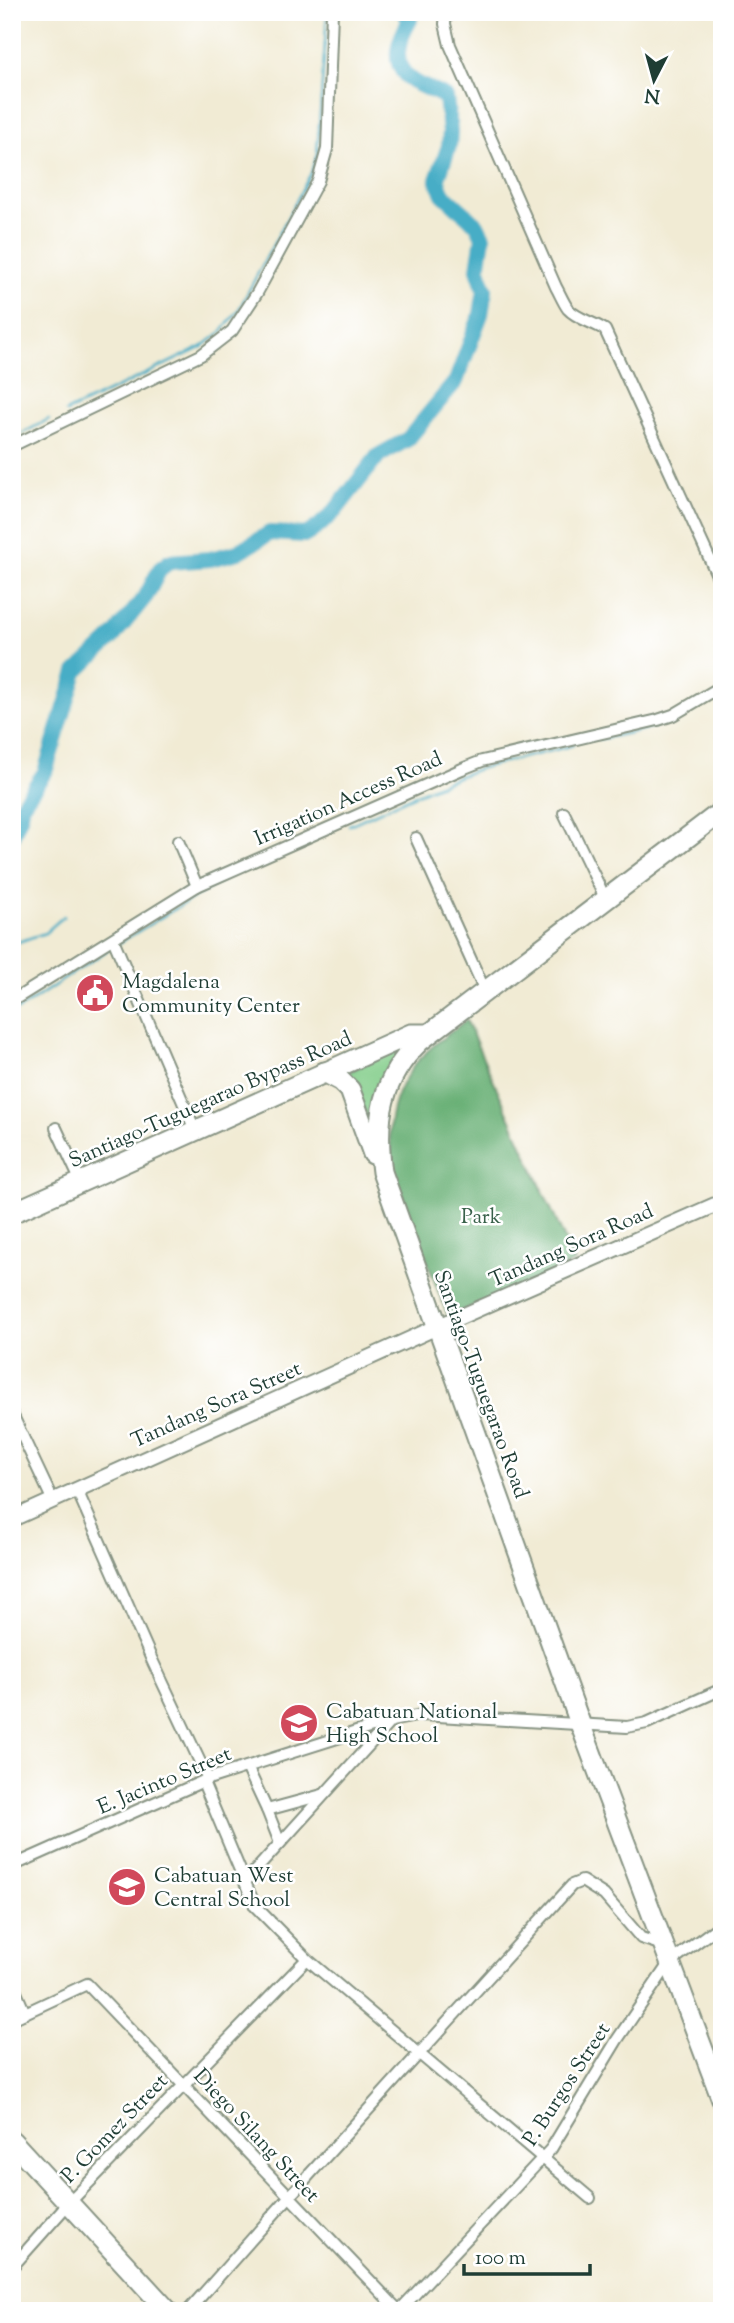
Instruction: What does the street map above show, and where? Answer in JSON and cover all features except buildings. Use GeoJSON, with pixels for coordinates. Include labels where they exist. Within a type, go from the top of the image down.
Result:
{"type":"FeatureCollection","features":[{"type":"Feature","properties":{"kind":"highway","name":"Santiago-Tuguegarao Road"},"geometry":{"type":"LineString","coordinates":[[722,811],[428,1034],[400,1066],[384,1097],[379,1122],[382,1172],[582,1726],[722,2100]]}},
{"type":"Feature","properties":{"kind":"highway","name":"Santiago-Tuguegarao Bypass Road"},"geometry":{"type":"LineString","coordinates":[[12,1213],[411,1034],[428,1034]]}},
{"type":"Feature","properties":{"kind":"highway"},"geometry":{"type":"LineString","coordinates":[[324,1072],[341,1081],[350,1090],[368,1143],[382,1172]]}},
{"type":"Feature","properties":{"kind":"highway"},"geometry":{"type":"LineString","coordinates":[[12,2141],[168,2311]]}},
{"type":"Feature","properties":{"kind":"street"},"geometry":{"type":"LineString","coordinates":[[12,446],[131,386],[201,355],[232,331],[278,256],[324,165],[327,149],[332,12]]}},
{"type":"Feature","properties":{"kind":"street"},"geometry":{"type":"LineString","coordinates":[[446,12],[445,24],[450,45],[556,287],[567,308],[605,330],[722,586]]}},
{"type":"Feature","properties":{"kind":"street","name":"Irrigation Access Road"},"geometry":{"type":"LineString","coordinates":[[12,1001],[197,886],[482,761],[658,720],[673,715],[722,686]]}},
{"type":"Feature","properties":{"kind":"street"},"geometry":{"type":"LineString","coordinates":[[565,813],[606,900]]}},
{"type":"Feature","properties":{"kind":"street"},"geometry":{"type":"LineString","coordinates":[[416,838],[485,991]]}},
{"type":"Feature","properties":{"kind":"street"},"geometry":{"type":"LineString","coordinates":[[178,841],[197,886]]}},
{"type":"Feature","properties":{"kind":"street"},"geometry":{"type":"LineString","coordinates":[[113,939],[195,1130]]}},
{"type":"Feature","properties":{"kind":"street"},"geometry":{"type":"LineString","coordinates":[[56,1128],[81,1181]]}},
{"type":"Feature","properties":{"kind":"street","name":"Tandang Sora Road"},"geometry":{"type":"LineString","coordinates":[[437,1327],[722,1202]]}},
{"type":"Feature","properties":{"kind":"street","name":"Tandang Sora Street"},"geometry":{"type":"LineString","coordinates":[[12,1519],[437,1327]]}},
{"type":"Feature","properties":{"kind":"street"},"geometry":{"type":"LineString","coordinates":[[12,1414],[53,1501]]}},
{"type":"Feature","properties":{"kind":"street"},"geometry":{"type":"LineString","coordinates":[[77,1490],[205,1781],[255,1906],[307,1959],[590,2199]]}},
{"type":"Feature","properties":{"kind":"street","name":"E. Jacinto Street"},"geometry":{"type":"LineString","coordinates":[[12,1866],[205,1781],[391,1721],[421,1715],[619,1728],[647,1723],[722,1689]]}},
{"type":"Feature","properties":{"kind":"street"},"geometry":{"type":"LineString","coordinates":[[245,1882],[391,1721]]}},
{"type":"Feature","properties":{"kind":"street"},"geometry":{"type":"LineString","coordinates":[[247,1767],[280,1843]]}},
{"type":"Feature","properties":{"kind":"street"},"geometry":{"type":"LineString","coordinates":[[267,1810],[322,1795]]}},
{"type":"Feature","properties":{"kind":"street"},"geometry":{"type":"LineString","coordinates":[[188,2311],[572,1885],[582,1881],[593,1886],[641,1938],[666,1953]]}},
{"type":"Feature","properties":{"kind":"street","name":"P. Burgos Street"},"geometry":{"type":"LineString","coordinates":[[399,2311],[542,2159],[623,2030],[666,1953],[722,1924]]}},
{"type":"Feature","properties":{"kind":"street","name":"P. Gomez Street"},"geometry":{"type":"LineString","coordinates":[[12,2267],[69,2203],[307,1959]]}},
{"type":"Feature","properties":{"kind":"street"},"geometry":{"type":"LineString","coordinates":[[12,1983],[25,2012],[12,2019]]}},
{"type":"Feature","properties":{"kind":"street","name":"Diego Silang Street"},"geometry":{"type":"LineString","coordinates":[[25,2012],[87,1984],[399,2311]]}},
{"type":"Feature","properties":{"kind":"green space","name":"Park"},"geometry":{"type":"Polygon","coordinates":[[[466,1020],[575,1262],[448,1317],[400,1189],[390,1148],[390,1128],[400,1088],[413,1067],[431,1048],[466,1020]]]}},
{"type":"Feature","properties":{"kind":"green space"},"geometry":{"type":"Polygon","coordinates":[[[413,1042],[379,1087],[370,1122],[350,1078],[350,1071],[413,1042]]]}},
{"type":"Feature","properties":{"kind":"waterway"},"geometry":{"type":"LineString","coordinates":[[12,836],[20,817],[21,806],[45,772],[76,672],[112,638],[146,596],[160,569],[169,562],[210,559],[238,552],[270,533],[306,535],[335,511],[378,456],[408,439],[456,381],[481,314],[485,290],[478,269],[483,237],[477,225],[443,194],[437,180],[449,146],[446,98],[411,80],[400,66],[398,51],[410,20],[404,12]]}},
{"type":"Feature","properties":{"kind":"waterway"},"geometry":{"type":"LineString","coordinates":[[66,412],[202,347],[221,332],[238,311],[311,173],[317,154],[327,14]]}},
{"type":"Feature","properties":{"kind":"waterway"},"geometry":{"type":"LineString","coordinates":[[12,439],[49,419]]}},
{"type":"Feature","properties":{"kind":"waterway"},"geometry":{"type":"LineString","coordinates":[[599,739],[654,726],[704,703]]}},
{"type":"Feature","properties":{"kind":"waterway"},"geometry":{"type":"LineString","coordinates":[[349,825],[473,771],[573,745]]}},
{"type":"Feature","properties":{"kind":"waterway"},"geometry":{"type":"LineString","coordinates":[[119,943],[221,881]]}},
{"type":"Feature","properties":{"kind":"waterway"},"geometry":{"type":"LineString","coordinates":[[12,944],[45,933],[64,916]]}},
{"type":"Feature","properties":{"kind":"waterway"},"geometry":{"type":"LineString","coordinates":[[12,1012],[112,947]]}},
{"type":"Feature","properties":{"kind":"place","name":"Magdalena Community Center"},"geometry":{"type":"Point","coordinates":[95,993]}},
{"type":"Feature","properties":{"kind":"place","name":"Cabatuan National High School"},"geometry":{"type":"Point","coordinates":[299,1723]}},
{"type":"Feature","properties":{"kind":"place","name":"Cabatuan West Central School"},"geometry":{"type":"Point","coordinates":[127,1887]}}]}
